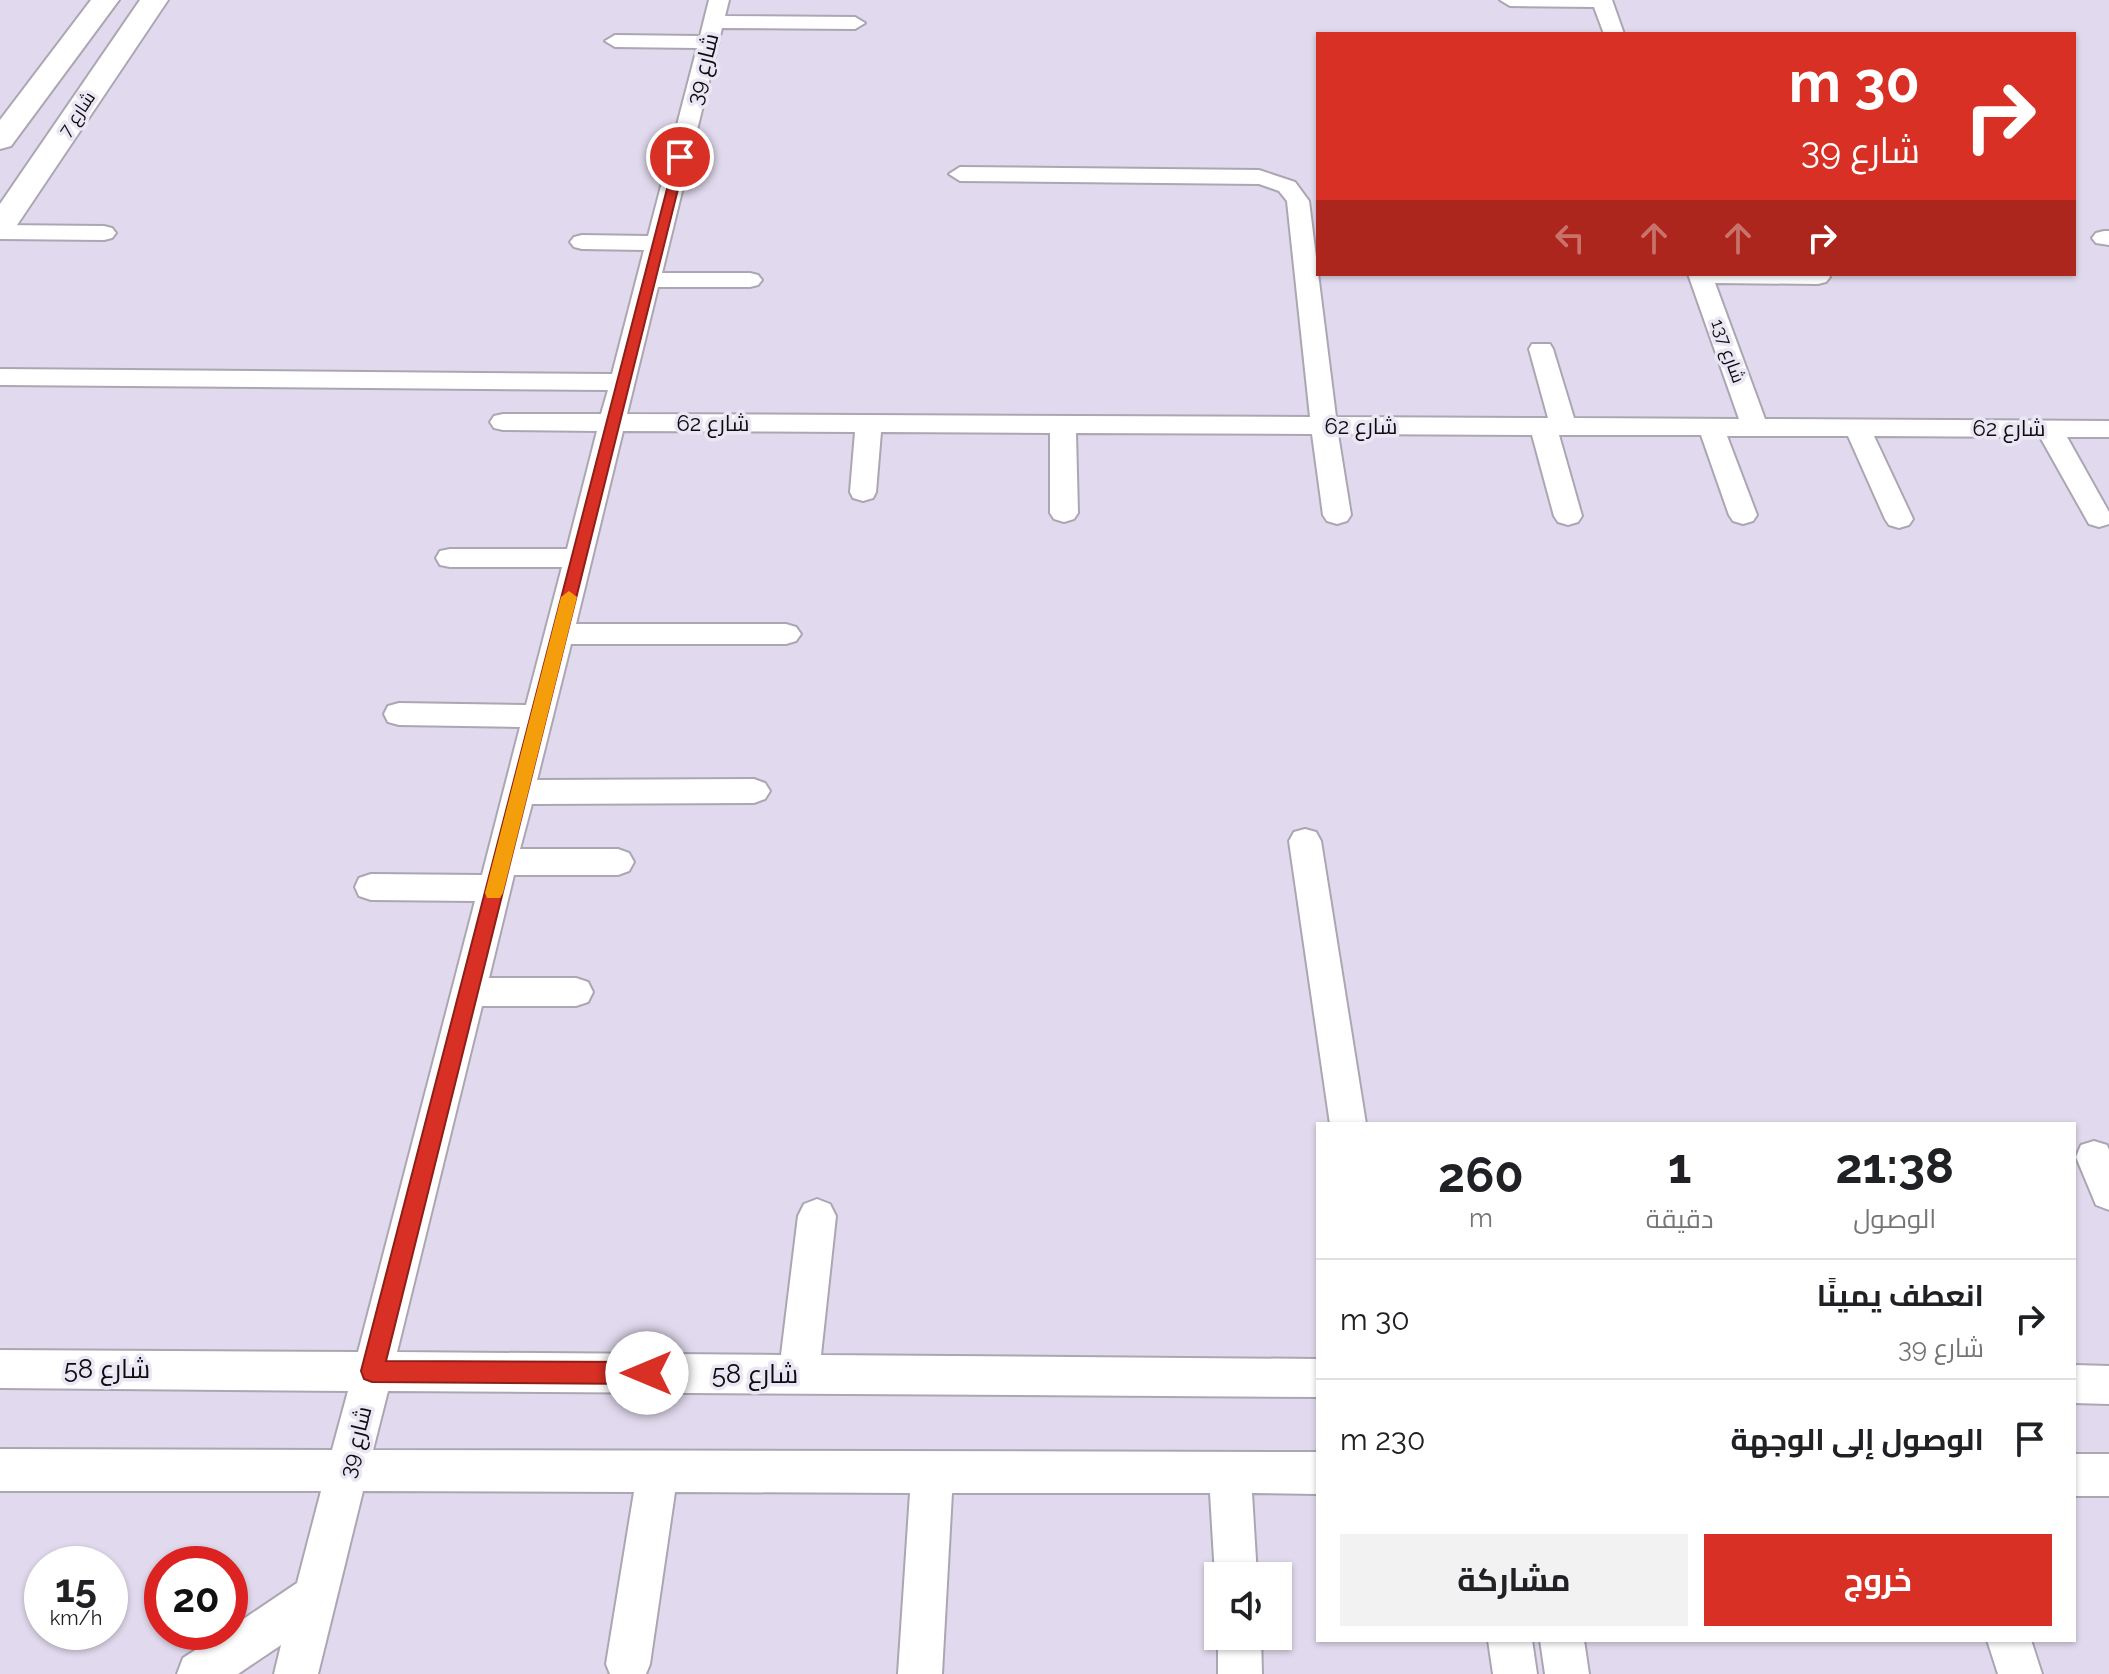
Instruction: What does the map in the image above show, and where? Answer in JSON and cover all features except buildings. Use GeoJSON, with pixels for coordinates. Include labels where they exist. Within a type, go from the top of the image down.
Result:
{"type":"FeatureCollection","features":[{"type":"Feature","properties":{"kind":"street"},"geometry":{"type":"LineString","coordinates":[[0,140],[105,0]]}},
{"type":"Feature","properties":{"kind":"street","name":"شارع 7"},"geometry":{"type":"LineString","coordinates":[[0,230],[154,0]]}},
{"type":"Feature","properties":{"kind":"lane"},"geometry":{"type":"LineString","coordinates":[[1510,0],[1602,0],[1613,32]]}},
{"type":"Feature","properties":{"kind":"lane"},"geometry":{"type":"LineString","coordinates":[[615,41],[714,21],[855,23]]}},
{"type":"Feature","properties":{"kind":"lane","name":"شارع 39"},"geometry":{"type":"LineString","coordinates":[[296,1674],[714,21]]}},
{"type":"Feature","properties":{"kind":"lane"},"geometry":{"type":"LineString","coordinates":[[960,174],[1259,177],[1279,181],[1292,189],[1298,201],[1337,515]]}},
{"type":"Feature","properties":{"kind":"lane"},"geometry":{"type":"LineString","coordinates":[[0,230],[104,233]]}},
{"type":"Feature","properties":{"kind":"lane"},"geometry":{"type":"LineString","coordinates":[[582,242],[658,243]]}},
{"type":"Feature","properties":{"kind":"lane","name":"شارع 137"},"geometry":{"type":"LineString","coordinates":[[1701,276],[1755,427]]}},
{"type":"Feature","properties":{"kind":"lane"},"geometry":{"type":"LineString","coordinates":[[1760,276],[1818,277]]}},
{"type":"Feature","properties":{"kind":"lane"},"geometry":{"type":"LineString","coordinates":[[649,280],[750,280]]}},
{"type":"Feature","properties":{"kind":"lane"},"geometry":{"type":"LineString","coordinates":[[1541,349],[1568,516]]}},
{"type":"Feature","properties":{"kind":"lane"},"geometry":{"type":"LineString","coordinates":[[0,377],[623,382]]}},
{"type":"Feature","properties":{"kind":"lane","name":"شارع 62"},"geometry":{"type":"LineString","coordinates":[[503,422],[2109,429]]}},
{"type":"Feature","properties":{"kind":"lane"},"geometry":{"type":"LineString","coordinates":[[863,492],[869,423]]}},
{"type":"Feature","properties":{"kind":"lane"},"geometry":{"type":"LineString","coordinates":[[1063,424],[1064,513]]}},
{"type":"Feature","properties":{"kind":"lane"},"geometry":{"type":"LineString","coordinates":[[1711,427],[1743,515]]}},
{"type":"Feature","properties":{"kind":"lane"},"geometry":{"type":"LineString","coordinates":[[1864,428],[1905,518]]}},
{"type":"Feature","properties":{"kind":"lane"},"geometry":{"type":"LineString","coordinates":[[2049,429],[2099,518]]}},
{"type":"Feature","properties":{"kind":"lane"},"geometry":{"type":"LineString","coordinates":[[450,558],[578,558]]}},
{"type":"Feature","properties":{"kind":"lane"},"geometry":{"type":"LineString","coordinates":[[559,634],[786,634]]}},
{"type":"Feature","properties":{"kind":"lane"},"geometry":{"type":"LineString","coordinates":[[399,714],[538,716]]}},
{"type":"Feature","properties":{"kind":"lane"},"geometry":{"type":"LineString","coordinates":[[519,792],[754,791]]}},
{"type":"Feature","properties":{"kind":"lane"},"geometry":{"type":"LineString","coordinates":[[1305,841],[1348,1122]]}},
{"type":"Feature","properties":{"kind":"lane"},"geometry":{"type":"LineString","coordinates":[[371,887],[618,862]]}},
{"type":"Feature","properties":{"kind":"lane"},"geometry":{"type":"LineString","coordinates":[[469,992],[576,992]]}},
{"type":"Feature","properties":{"kind":"lane"},"geometry":{"type":"LineString","coordinates":[[2094,1157],[2109,1193]]}},
{"type":"Feature","properties":{"kind":"lane"},"geometry":{"type":"LineString","coordinates":[[799,1374],[817,1216]]}},
{"type":"Feature","properties":{"kind":"lane","name":"شارع 58"},"geometry":{"type":"LineString","coordinates":[[0,1369],[1316,1378]]}},
{"type":"Feature","properties":{"kind":"lane"},"geometry":{"type":"LineString","coordinates":[[2076,1384],[2109,1385]]}},
{"type":"Feature","properties":{"kind":"lane"},"geometry":{"type":"LineString","coordinates":[[0,1470],[1316,1473]]}},
{"type":"Feature","properties":{"kind":"lane"},"geometry":{"type":"LineString","coordinates":[[628,1664],[658,1471]]}},
{"type":"Feature","properties":{"kind":"lane"},"geometry":{"type":"LineString","coordinates":[[920,1674],[932,1472]]}},
{"type":"Feature","properties":{"kind":"lane"},"geometry":{"type":"LineString","coordinates":[[1230,1473],[1235,1562]]}},
{"type":"Feature","properties":{"kind":"lane"},"geometry":{"type":"LineString","coordinates":[[2076,1475],[2109,1475]]}},
{"type":"Feature","properties":{"kind":"lane"},"geometry":{"type":"LineString","coordinates":[[199,1674],[315,1597]]}},
{"type":"Feature","properties":{"kind":"lane"},"geometry":{"type":"LineString","coordinates":[[1510,1642],[1515,1674]]}},
{"type":"Feature","properties":{"kind":"lane"},"geometry":{"type":"LineString","coordinates":[[1562,1642],[1567,1674]]}},
{"type":"Feature","properties":{"kind":"lane"},"geometry":{"type":"LineString","coordinates":[[2010,1642],[2020,1674]]}},
{"type":"Feature","properties":{"kind":"lane"},"geometry":{"type":"LineString","coordinates":[[1239,1650],[1240,1674]]}},
{"type":"Feature","properties":{"kind":"shaded area"},"geometry":{"type":"Polygon","coordinates":[[[0,0],[2109,0],[2109,1674],[0,1674],[0,0]]]}},
{"type":"Feature","properties":{"kind":"slow traffic"},"geometry":{"type":"LineString","coordinates":[[494,893],[569,597]]}},
{"type":"Feature","properties":{"kind":"route"},"geometry":{"type":"LineString","coordinates":[[647,1373],[372,1371],[680,157]]}}]}
